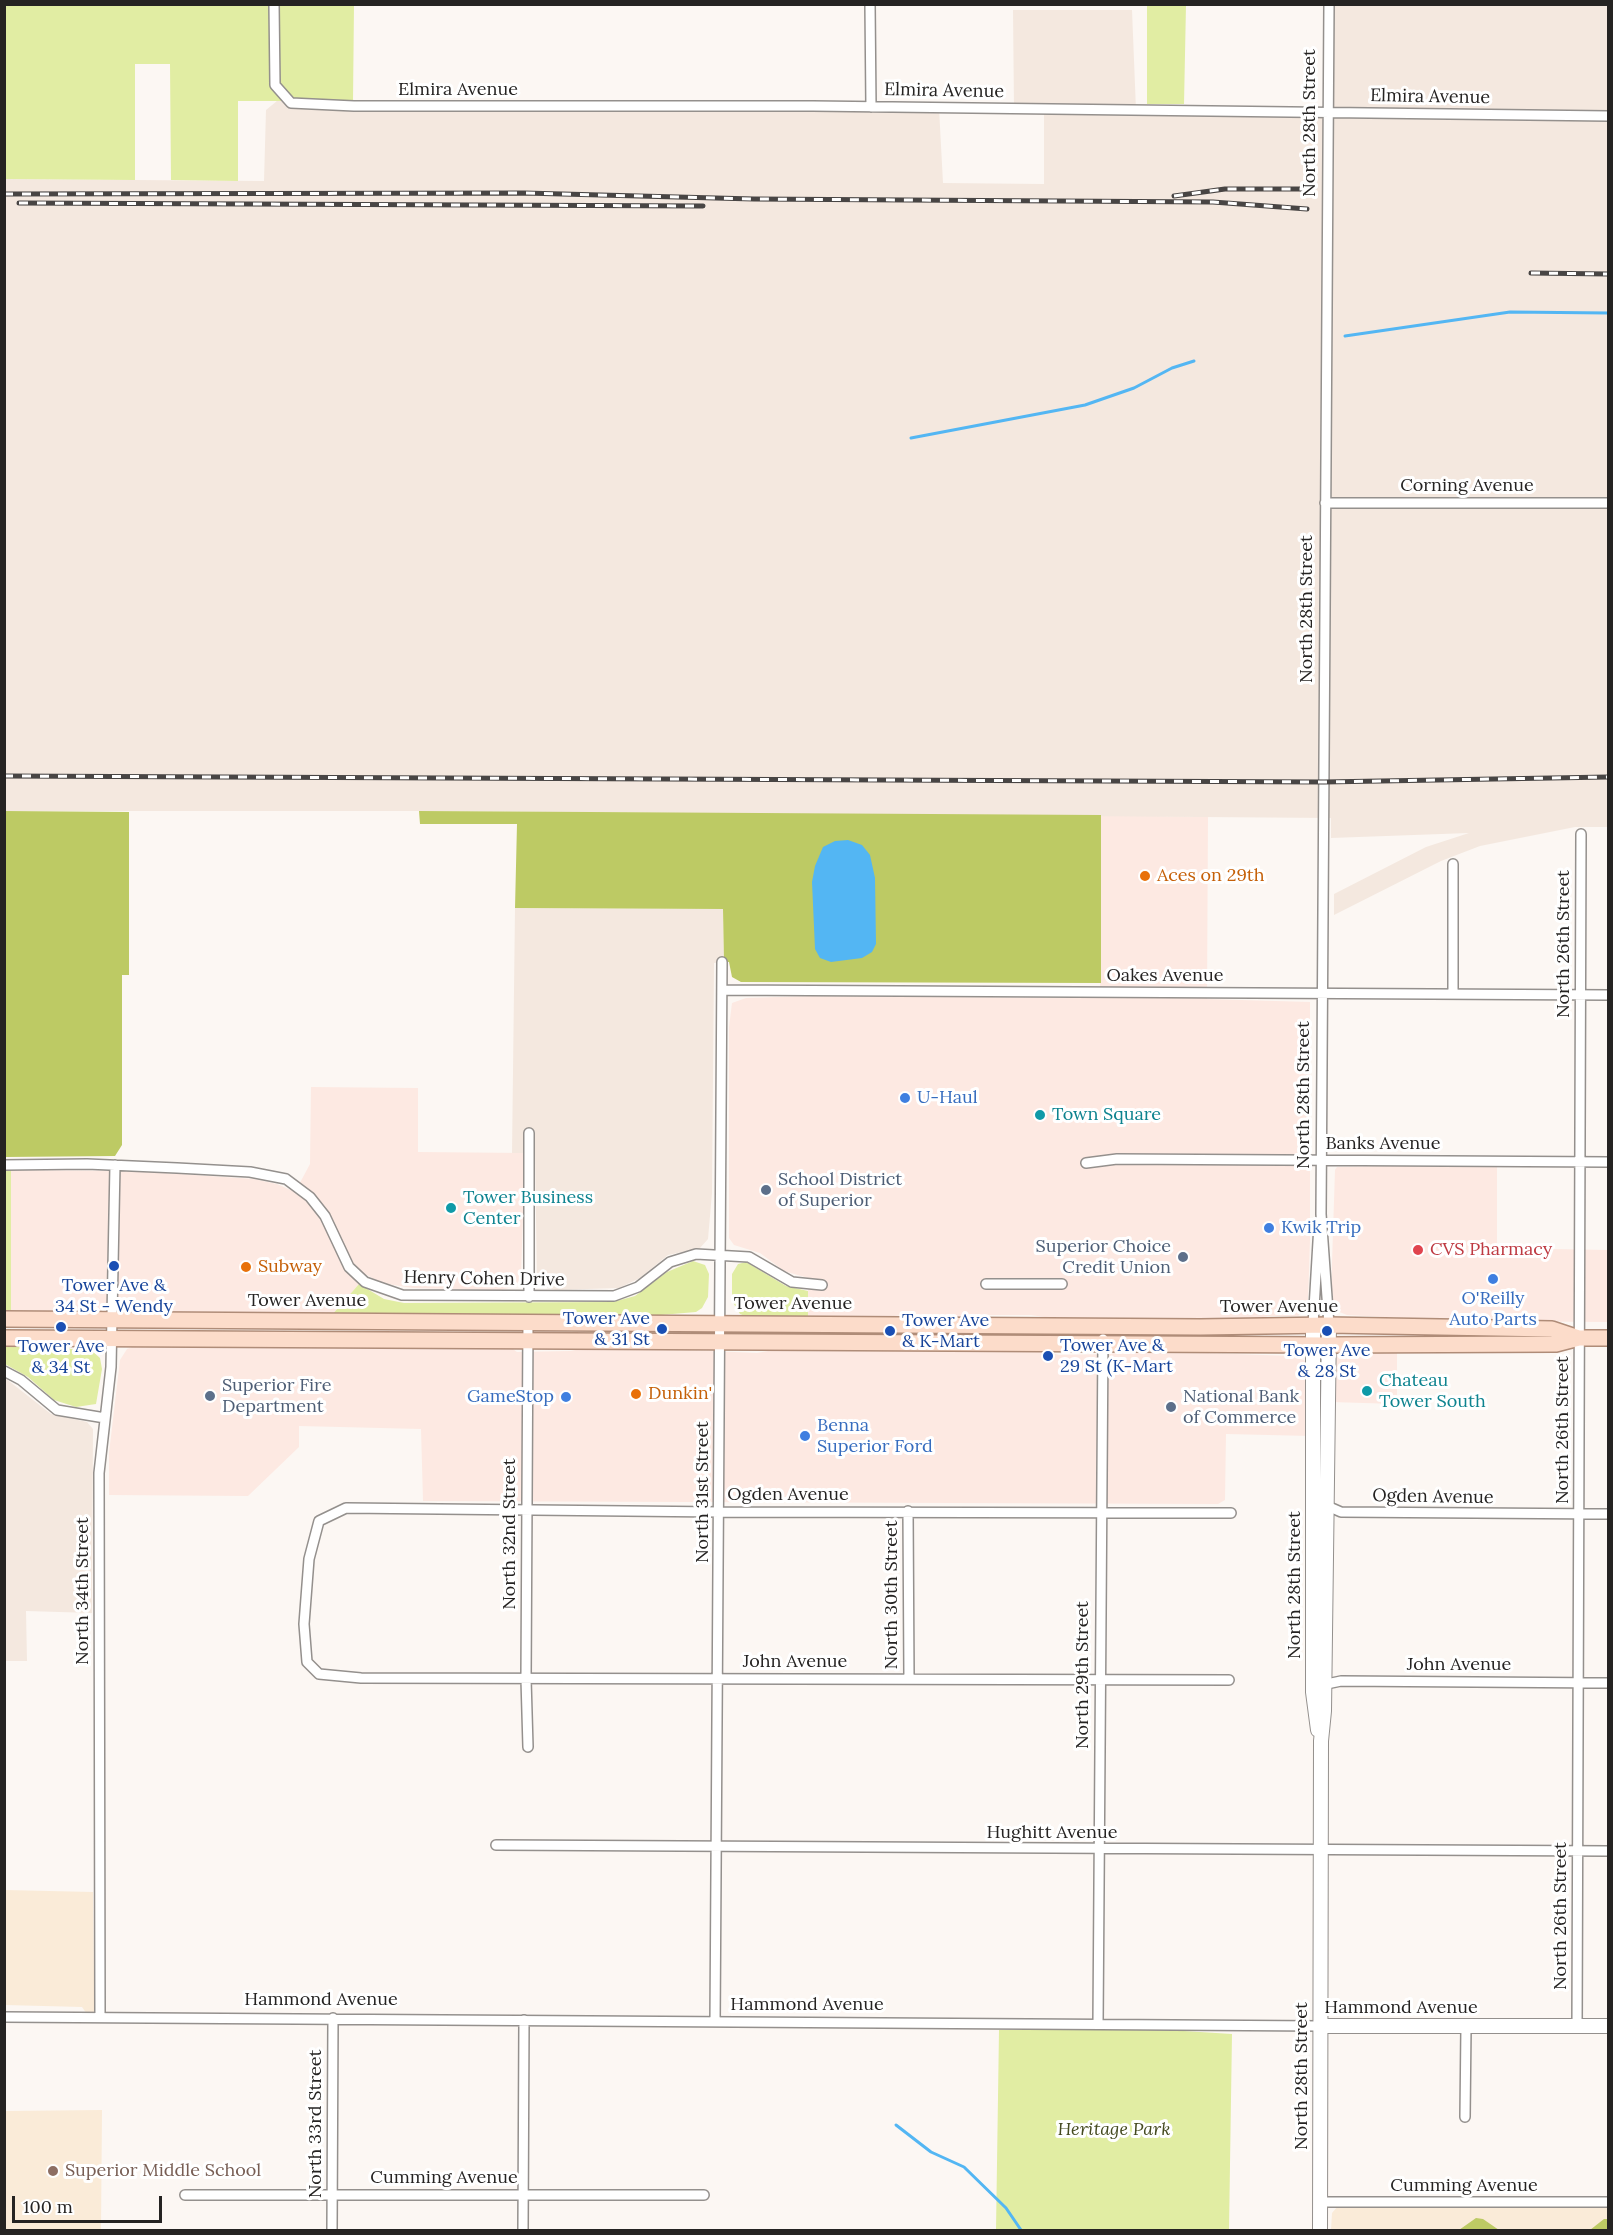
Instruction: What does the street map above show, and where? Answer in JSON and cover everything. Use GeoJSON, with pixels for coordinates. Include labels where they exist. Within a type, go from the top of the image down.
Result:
{"type":"FeatureCollection","features":[{"type":"Feature","properties":{"kind":"main road","name":"Tower Avenue"},"geometry":{"type":"LineString","coordinates":[[4,1319],[1103,1326],[1329,1325],[1551,1329],[1580,1338]]}},
{"type":"Feature","properties":{"kind":"main road","name":"North 28th Street"},"geometry":{"type":"LineString","coordinates":[[1313,1325],[1321,1345],[1328,1508],[1325,1683],[1321,1741],[1320,2230]]}},
{"type":"Feature","properties":{"kind":"main road","name":"North 28th Street"},"geometry":{"type":"LineString","coordinates":[[1321,1741],[1313,1692],[1314,1441],[1321,1345],[1329,1325]]}},
{"type":"Feature","properties":{"kind":"main road","name":"Tower Avenue"},"geometry":{"type":"LineString","coordinates":[[4,1338],[1321,1345],[1556,1344],[1580,1338],[1608,1338]]}},
{"type":"Feature","properties":{"kind":"main road","name":"Hammond Avenue"},"geometry":{"type":"LineString","coordinates":[[1320,2026],[1608,2026]]}},
{"type":"Feature","properties":{"kind":"street","name":"Elmira Avenue"},"geometry":{"type":"LineString","coordinates":[[274,4],[275,85],[282,96],[291,103],[354,106],[871,107],[1608,116]]}},
{"type":"Feature","properties":{"kind":"street"},"geometry":{"type":"LineString","coordinates":[[870,4],[871,107]]}},
{"type":"Feature","properties":{"kind":"street","name":"North 28th Street"},"geometry":{"type":"LineString","coordinates":[[1329,4],[1321,1160],[1321,1214],[1329,1325]]}},
{"type":"Feature","properties":{"kind":"street","name":"Corning Avenue"},"geometry":{"type":"LineString","coordinates":[[1325,503],[1608,503]]}},
{"type":"Feature","properties":{"kind":"street","name":"North 26th Street"},"geometry":{"type":"LineString","coordinates":[[1577,2026],[1581,834]]}},
{"type":"Feature","properties":{"kind":"street"},"geometry":{"type":"LineString","coordinates":[[1453,864],[1453,993]]}},
{"type":"Feature","properties":{"kind":"street","name":"North 31st Street"},"geometry":{"type":"LineString","coordinates":[[715,2022],[722,962]]}},
{"type":"Feature","properties":{"kind":"street","name":"Oakes Avenue"},"geometry":{"type":"LineString","coordinates":[[722,990],[1608,995]]}},
{"type":"Feature","properties":{"kind":"street"},"geometry":{"type":"LineString","coordinates":[[529,1133],[529,1297]]}},
{"type":"Feature","properties":{"kind":"street","name":"Banks Avenue"},"geometry":{"type":"LineString","coordinates":[[1086,1163],[1117,1159],[1608,1162]]}},
{"type":"Feature","properties":{"kind":"street","name":"Henry Cohen Drive"},"geometry":{"type":"LineString","coordinates":[[4,1165],[115,1165],[250,1172],[286,1179],[303,1190],[325,1216],[349,1267],[365,1282],[388,1292],[423,1296],[614,1296],[639,1287],[662,1268],[680,1258],[721,1255],[753,1258],[792,1282],[822,1285]]}},
{"type":"Feature","properties":{"kind":"street","name":"North 34th Street"},"geometry":{"type":"LineString","coordinates":[[100,2018],[99,1473],[111,1377],[115,1165]]}},
{"type":"Feature","properties":{"kind":"street","name":"North 28th Street"},"geometry":{"type":"LineString","coordinates":[[1313,1325],[1316,1256],[1321,1214]]}},
{"type":"Feature","properties":{"kind":"street"},"geometry":{"type":"LineString","coordinates":[[986,1284],[1062,1284]]}},
{"type":"Feature","properties":{"kind":"street","name":"North 32nd Street"},"geometry":{"type":"LineString","coordinates":[[528,1322],[526,1509],[528,1747]]}},
{"type":"Feature","properties":{"kind":"street","name":"North 29th Street"},"geometry":{"type":"LineString","coordinates":[[1098,2024],[1103,1326]]}},
{"type":"Feature","properties":{"kind":"street"},"geometry":{"type":"LineString","coordinates":[[4,1371],[21,1380],[57,1410],[105,1418]]}},
{"type":"Feature","properties":{"kind":"street"},"geometry":{"type":"LineString","coordinates":[[1314,1441],[1320,1462],[1320,1495],[1328,1508]]}},
{"type":"Feature","properties":{"kind":"street","name":"Ogden Avenue"},"geometry":{"type":"LineString","coordinates":[[361,1677],[319,1674],[308,1662],[304,1624],[309,1559],[319,1521],[346,1508],[720,1512],[1231,1513]]}},
{"type":"Feature","properties":{"kind":"street","name":"Ogden Avenue"},"geometry":{"type":"LineString","coordinates":[[1328,1508],[1341,1512],[1400,1514],[1608,1514]]}},
{"type":"Feature","properties":{"kind":"street","name":"North 30th Street"},"geometry":{"type":"LineString","coordinates":[[908,1511],[909,1679]]}},
{"type":"Feature","properties":{"kind":"street","name":"John Avenue"},"geometry":{"type":"LineString","coordinates":[[361,1677],[1229,1680]]}},
{"type":"Feature","properties":{"kind":"street","name":"John Avenue"},"geometry":{"type":"LineString","coordinates":[[1325,1683],[1341,1681],[1608,1683]]}},
{"type":"Feature","properties":{"kind":"street"},"geometry":{"type":"LineString","coordinates":[[1313,1692],[1325,1683]]}},
{"type":"Feature","properties":{"kind":"street","name":"Hughitt Avenue"},"geometry":{"type":"LineString","coordinates":[[496,1845],[1608,1851]]}},
{"type":"Feature","properties":{"kind":"street","name":"Hammond Avenue"},"geometry":{"type":"LineString","coordinates":[[4,2018],[333,2018],[1320,2026]]}},
{"type":"Feature","properties":{"kind":"street","name":"North 33rd Street"},"geometry":{"type":"LineString","coordinates":[[332,2230],[333,2018]]}},
{"type":"Feature","properties":{"kind":"street"},"geometry":{"type":"LineString","coordinates":[[523,2230],[524,2020]]}},
{"type":"Feature","properties":{"kind":"street"},"geometry":{"type":"LineString","coordinates":[[1465,2117],[1467,2027]]}},
{"type":"Feature","properties":{"kind":"street","name":"Cumming Avenue"},"geometry":{"type":"LineString","coordinates":[[185,2195],[704,2195]]}},
{"type":"Feature","properties":{"kind":"street","name":"Cumming Avenue"},"geometry":{"type":"LineString","coordinates":[[1320,2202],[1608,2202]]}},
{"type":"Feature","properties":{"kind":"shaded area"},"geometry":{"type":"Polygon","coordinates":[[[1329,5],[1608,5],[1608,827],[1575,827],[1480,846],[1441,861],[1334,915],[1334,894],[1426,847],[1469,833],[1331,838],[1331,818],[419,811],[5,811],[5,179],[264,181],[266,110],[283,96],[291,103],[939,108],[943,183],[1044,184],[1044,110],[1014,109],[1013,10],[1132,10],[1136,110],[1328,112],[1329,5]]]}},
{"type":"Feature","properties":{"kind":"shaded area"},"geometry":{"type":"Polygon","coordinates":[[[1101,815],[1208,817],[1207,999],[1310,1002],[1310,1240],[1308,1301],[1305,1312],[1298,1316],[1268,1316],[1250,1321],[1057,1319],[1031,1315],[971,1315],[960,1318],[910,1314],[871,1319],[808,1318],[808,1278],[784,1271],[760,1253],[734,1245],[729,1238],[729,1027],[732,1003],[746,998],[809,996],[1100,998],[1101,815]]]}},
{"type":"Feature","properties":{"kind":"shaded area"},"geometry":{"type":"Polygon","coordinates":[[[515,908],[723,909],[724,962],[714,963],[712,1193],[708,1239],[700,1248],[668,1255],[640,1278],[619,1288],[556,1290],[542,1287],[537,1281],[535,1153],[512,1153],[515,908]]]}},
{"type":"Feature","properties":{"kind":"shaded area"},"geometry":{"type":"Polygon","coordinates":[[[311,1087],[418,1088],[418,1152],[525,1153],[521,1276],[516,1286],[501,1290],[413,1288],[381,1283],[367,1275],[331,1316],[135,1313],[125,1309],[67,1309],[44,1314],[11,1314],[11,1170],[136,1171],[254,1179],[277,1184],[295,1192],[310,1164],[311,1087]]]}},
{"type":"Feature","properties":{"kind":"shaded area"},"geometry":{"type":"Polygon","coordinates":[[[1497,1163],[1497,1248],[1608,1250],[1608,1322],[1458,1321],[1347,1315],[1337,1311],[1331,1294],[1335,1170],[1337,1167],[1497,1163]]]}},
{"type":"Feature","properties":{"kind":"shaded area"},"geometry":{"type":"Polygon","coordinates":[[[138,1345],[510,1347],[517,1352],[570,1351],[597,1346],[757,1353],[785,1348],[1042,1350],[1059,1355],[1111,1354],[1122,1350],[1291,1356],[1304,1360],[1307,1365],[1311,1436],[1226,1434],[1225,1500],[1218,1504],[423,1501],[421,1429],[299,1426],[299,1447],[248,1496],[109,1495],[109,1453],[120,1360],[127,1349],[138,1345]]]}},
{"type":"Feature","properties":{"kind":"shaded area"},"geometry":{"type":"Polygon","coordinates":[[[1397,1352],[1397,1404],[1331,1402],[1334,1357],[1397,1352]]]}},
{"type":"Feature","properties":{"kind":"shaded area"},"geometry":{"type":"Polygon","coordinates":[[[5,1378],[51,1414],[87,1422],[93,1429],[92,1613],[26,1611],[27,1661],[5,1661],[5,1378]]]}},
{"type":"Feature","properties":{"kind":"shaded area"},"geometry":{"type":"Polygon","coordinates":[[[5,1890],[93,1892],[94,1974],[100,2017],[89,2017],[82,2007],[5,2005],[5,1890]]]}},
{"type":"Feature","properties":{"kind":"shaded area","name":"Superior Middle School"},"geometry":{"type":"Polygon","coordinates":[[[102,2110],[101,2230],[5,2230],[5,2111],[102,2110]]]}},
{"type":"Feature","properties":{"kind":"shaded area"},"geometry":{"type":"Polygon","coordinates":[[[1338,2206],[1608,2206],[1608,2230],[1331,2230],[1332,2213],[1338,2206]]]}},
{"type":"Feature","properties":{"kind":"green space"},"geometry":{"type":"Polygon","coordinates":[[[5,5],[354,5],[353,101],[238,101],[238,181],[171,180],[170,64],[135,64],[135,180],[5,179],[5,5]]]}},
{"type":"Feature","properties":{"kind":"green space"},"geometry":{"type":"Polygon","coordinates":[[[1147,5],[1186,5],[1184,104],[1147,104],[1147,5]]]}},
{"type":"Feature","properties":{"kind":"green space"},"geometry":{"type":"Polygon","coordinates":[[[5,811],[129,812],[129,975],[122,975],[122,1145],[115,1156],[5,1157],[5,811]]]}},
{"type":"Feature","properties":{"kind":"green space"},"geometry":{"type":"Polygon","coordinates":[[[419,811],[1101,815],[1101,983],[741,982],[732,977],[729,962],[724,962],[723,909],[515,908],[517,824],[420,824],[419,811]]]}},
{"type":"Feature","properties":{"kind":"green space"},"geometry":{"type":"Polygon","coordinates":[[[11,1170],[11,1314],[5,1314],[4,1171],[11,1170]]]}},
{"type":"Feature","properties":{"kind":"green space"},"geometry":{"type":"Polygon","coordinates":[[[693,1261],[705,1265],[709,1274],[708,1297],[702,1308],[696,1312],[649,1316],[331,1316],[359,1284],[384,1299],[404,1303],[613,1302],[635,1296],[667,1272],[693,1261]]]}},
{"type":"Feature","properties":{"kind":"green space"},"geometry":{"type":"Polygon","coordinates":[[[746,1262],[786,1286],[808,1291],[808,1318],[748,1317],[740,1314],[732,1301],[732,1274],[738,1264],[746,1262]]]}},
{"type":"Feature","properties":{"kind":"green space"},"geometry":{"type":"Polygon","coordinates":[[[4,1345],[91,1350],[100,1358],[102,1369],[96,1404],[76,1407],[54,1400],[28,1377],[5,1364],[4,1345]]]}},
{"type":"Feature","properties":{"kind":"green space","name":"Heritage Park"},"geometry":{"type":"Polygon","coordinates":[[[999,2030],[1168,2030],[1232,2034],[1229,2230],[996,2230],[999,2030]]]}},
{"type":"Feature","properties":{"kind":"green space"},"geometry":{"type":"Polygon","coordinates":[[[1476,2218],[1483,2219],[1499,2230],[1459,2230],[1476,2218]]]}},
{"type":"Feature","properties":{"kind":"green space"},"geometry":{"type":"Polygon","coordinates":[[[1604,2219],[1608,2219],[1608,2230],[1590,2230],[1604,2219]]]}},
{"type":"Feature","properties":{"kind":"water"},"geometry":{"type":"Polygon","coordinates":[[[848,840],[862,845],[870,855],[875,878],[876,944],[872,952],[862,958],[831,962],[820,958],[815,949],[812,882],[815,866],[823,847],[835,841],[848,840]]]}},
{"type":"Feature","properties":{"kind":"waterway"},"geometry":{"type":"LineString","coordinates":[[1345,336],[1510,312],[1608,313]]}},
{"type":"Feature","properties":{"kind":"waterway"},"geometry":{"type":"LineString","coordinates":[[911,438],[1085,405],[1134,388],[1172,368],[1194,361]]}},
{"type":"Feature","properties":{"kind":"waterway"},"geometry":{"type":"LineString","coordinates":[[896,2125],[931,2152],[964,2167],[1006,2208],[1021,2230]]}},
{"type":"Feature","properties":{"kind":"railway"},"geometry":{"type":"LineString","coordinates":[[1174,196],[1225,189],[1306,189]]}},
{"type":"Feature","properties":{"kind":"railway"},"geometry":{"type":"LineString","coordinates":[[4,194],[524,193],[754,199],[1213,202],[1307,209]]}},
{"type":"Feature","properties":{"kind":"railway"},"geometry":{"type":"LineString","coordinates":[[19,203],[703,206]]}},
{"type":"Feature","properties":{"kind":"railway"},"geometry":{"type":"LineString","coordinates":[[1531,273],[1608,274]]}},
{"type":"Feature","properties":{"kind":"railway"},"geometry":{"type":"LineString","coordinates":[[4,776],[1324,782],[1608,777]]}},
{"type":"Feature","properties":{"kind":"place","name":"Aces on 29th"},"geometry":{"type":"Point","coordinates":[1145,876]}},
{"type":"Feature","properties":{"kind":"place","name":"U-Haul"},"geometry":{"type":"Point","coordinates":[905,1098]}},
{"type":"Feature","properties":{"kind":"place","name":"Town Square"},"geometry":{"type":"Point","coordinates":[1040,1115]}},
{"type":"Feature","properties":{"kind":"place","name":"School District of Superior"},"geometry":{"type":"Point","coordinates":[766,1190]}},
{"type":"Feature","properties":{"kind":"place","name":"Tower Business Center"},"geometry":{"type":"Point","coordinates":[451,1208]}},
{"type":"Feature","properties":{"kind":"place","name":"Kwik Trip"},"geometry":{"type":"Point","coordinates":[1269,1228]}},
{"type":"Feature","properties":{"kind":"place","name":"CVS Pharmacy"},"geometry":{"type":"Point","coordinates":[1418,1250]}},
{"type":"Feature","properties":{"kind":"place","name":"Superior Choice Credit Union"},"geometry":{"type":"Point","coordinates":[1183,1257]}},
{"type":"Feature","properties":{"kind":"place","name":"Tower Ave & 34 St - Wendy"},"geometry":{"type":"Point","coordinates":[114,1266]}},
{"type":"Feature","properties":{"kind":"place","name":"Subway"},"geometry":{"type":"Point","coordinates":[246,1267]}},
{"type":"Feature","properties":{"kind":"place","name":"O'Reilly Auto Parts"},"geometry":{"type":"Point","coordinates":[1493,1279]}},
{"type":"Feature","properties":{"kind":"place","name":"Tower Ave & 34 St"},"geometry":{"type":"Point","coordinates":[61,1327]}},
{"type":"Feature","properties":{"kind":"place","name":"Tower Ave & 31 St"},"geometry":{"type":"Point","coordinates":[662,1329]}},
{"type":"Feature","properties":{"kind":"place","name":"Tower Ave & K-Mart"},"geometry":{"type":"Point","coordinates":[890,1331]}},
{"type":"Feature","properties":{"kind":"place","name":"Tower Ave & 28 St"},"geometry":{"type":"Point","coordinates":[1327,1331]}},
{"type":"Feature","properties":{"kind":"place","name":"Tower Ave & 29 St (K-Mart"},"geometry":{"type":"Point","coordinates":[1048,1356]}},
{"type":"Feature","properties":{"kind":"place","name":"Chateau Tower South"},"geometry":{"type":"Point","coordinates":[1367,1391]}},
{"type":"Feature","properties":{"kind":"place","name":"Dunkin'"},"geometry":{"type":"Point","coordinates":[636,1394]}},
{"type":"Feature","properties":{"kind":"place","name":"Superior Fire Department"},"geometry":{"type":"Point","coordinates":[210,1396]}},
{"type":"Feature","properties":{"kind":"place","name":"GameStop"},"geometry":{"type":"Point","coordinates":[566,1397]}},
{"type":"Feature","properties":{"kind":"place","name":"National Bank of Commerce"},"geometry":{"type":"Point","coordinates":[1171,1407]}},
{"type":"Feature","properties":{"kind":"place","name":"Benna Superior Ford"},"geometry":{"type":"Point","coordinates":[805,1436]}},
{"type":"Feature","properties":{"kind":"place","name":"Superior Middle School"},"geometry":{"type":"Point","coordinates":[53,2171]}}]}
